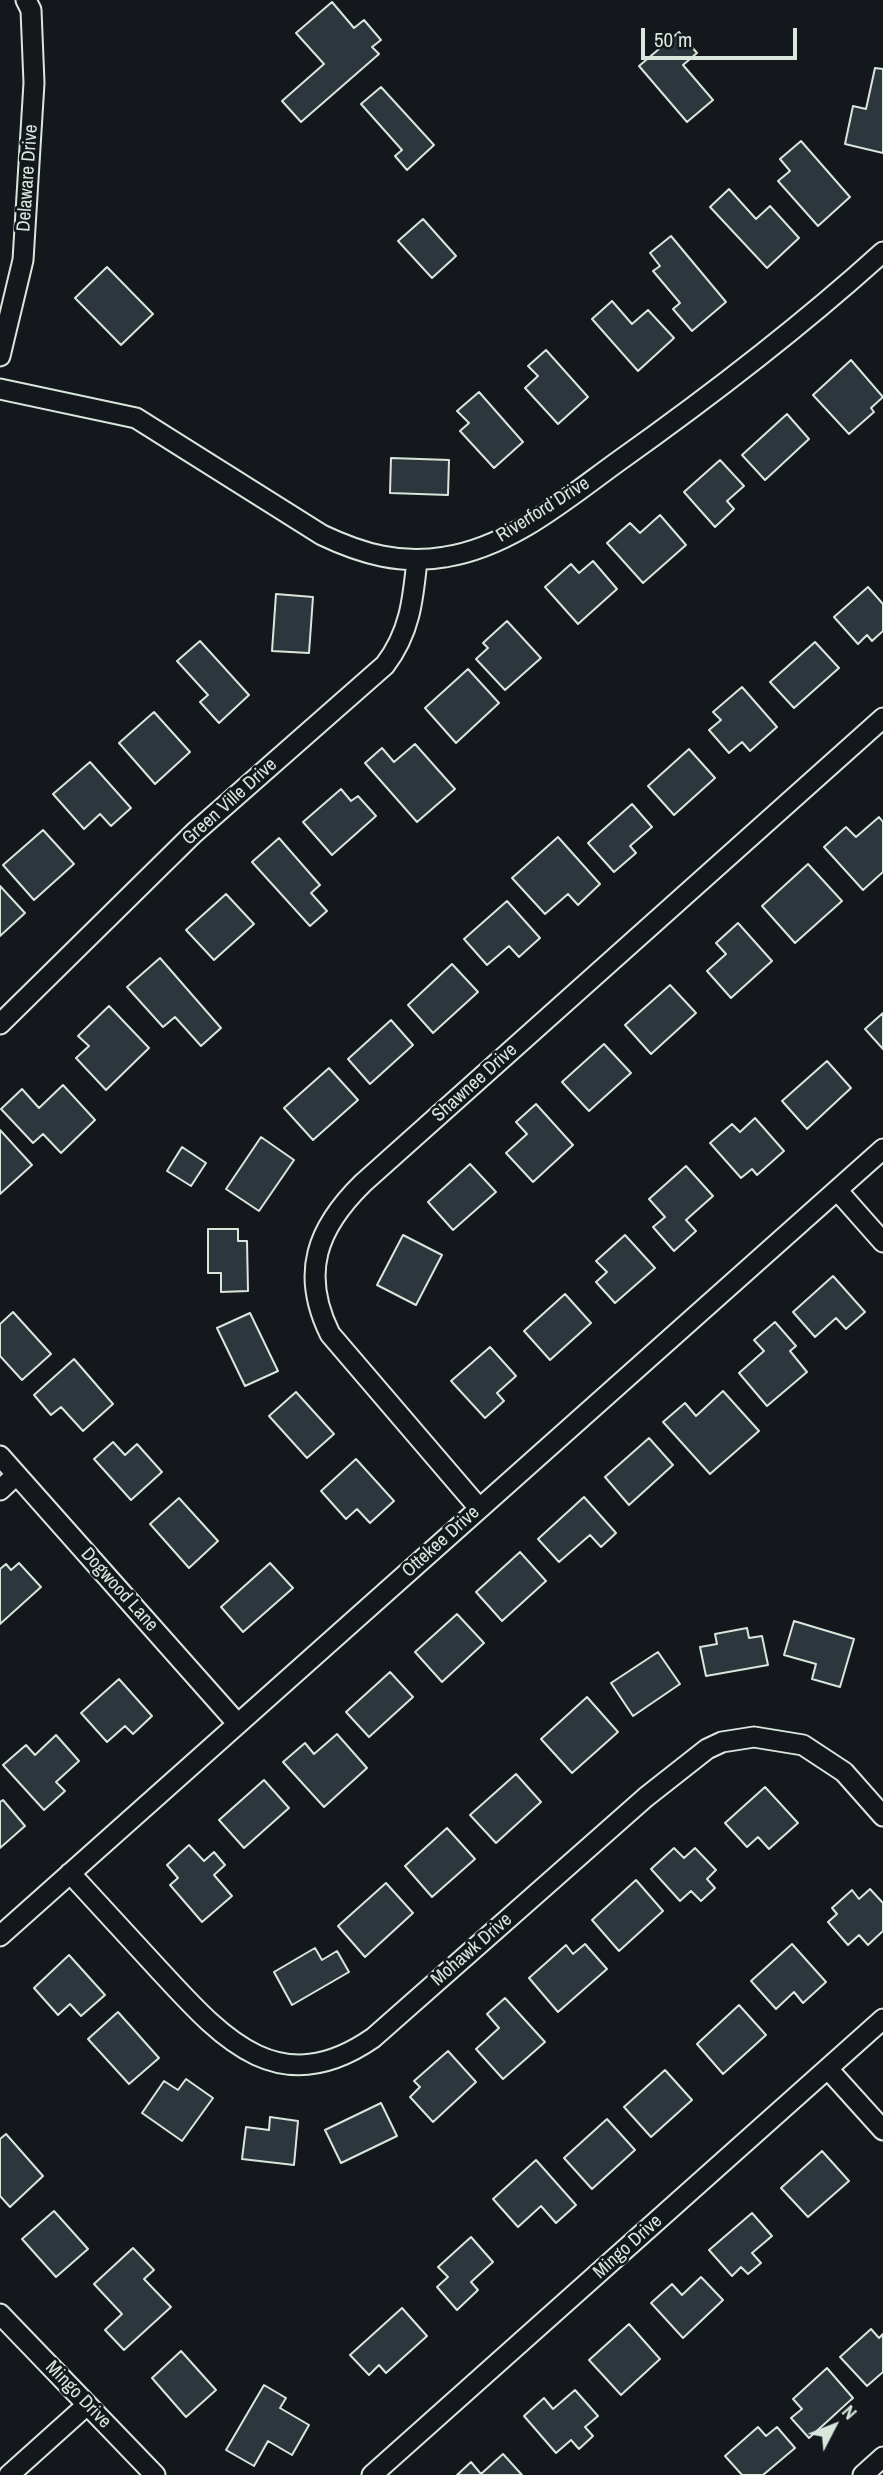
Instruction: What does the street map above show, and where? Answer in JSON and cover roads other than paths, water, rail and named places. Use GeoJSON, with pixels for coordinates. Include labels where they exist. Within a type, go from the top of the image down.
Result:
{"type":"FeatureCollection","features":[{"type":"Feature","properties":{"kind":"street","name":"Delaware Drive"},"geometry":{"type":"LineString","coordinates":[[0,356],[23,260],[34,83],[31,10],[26,0]]}},
{"type":"Feature","properties":{"kind":"street","name":"Riverford Drive"},"geometry":{"type":"LineString","coordinates":[[0,389],[135,418],[322,536],[352,549],[384,558],[417,560],[447,557],[478,548],[549,511],[755,362],[883,252]]}},
{"type":"Feature","properties":{"kind":"street","name":"Green Ville Drive"},"geometry":{"type":"LineString","coordinates":[[0,1024],[194,833],[385,664],[397,649],[411,618],[417,560]]}},
{"type":"Feature","properties":{"kind":"street","name":"Shawnee Drive"},"geometry":{"type":"LineString","coordinates":[[479,1508],[330,1334],[322,1319],[315,1285],[318,1251],[331,1219],[363,1183],[883,718]]}},
{"type":"Feature","properties":{"kind":"street","name":"Ottekee Drive"},"geometry":{"type":"LineString","coordinates":[[0,1936],[883,1149]]}},
{"type":"Feature","properties":{"kind":"street"},"geometry":{"type":"LineString","coordinates":[[837,1190],[883,1242]]}},
{"type":"Feature","properties":{"kind":"street","name":"Dogwood Lane"},"geometry":{"type":"LineString","coordinates":[[0,1457],[237,1723]]}},
{"type":"Feature","properties":{"kind":"street"},"geometry":{"type":"LineString","coordinates":[[0,1490],[16,1475]]}},
{"type":"Feature","properties":{"kind":"street","name":"Mohawk Drive"},"geometry":{"type":"LineString","coordinates":[[70,1874],[222,2036],[265,2059],[313,2062],[345,2054],[373,2038],[646,1797],[707,1749],[722,1742],[754,1737],[803,1745],[837,1767],[883,1816]]}},
{"type":"Feature","properties":{"kind":"street","name":"Mingo Drive"},"geometry":{"type":"LineString","coordinates":[[372,2475],[883,2019]]}},
{"type":"Feature","properties":{"kind":"street"},"geometry":{"type":"LineString","coordinates":[[828,2069],[883,2130]]}},
{"type":"Feature","properties":{"kind":"street","name":"Mingo Drive"},"geometry":{"type":"LineString","coordinates":[[0,2315],[155,2475]]}},
{"type":"Feature","properties":{"kind":"street"},"geometry":{"type":"LineString","coordinates":[[9,2475],[87,2405]]}},
{"type":"Feature","properties":{"kind":"street"},"geometry":{"type":"LineString","coordinates":[[863,2475],[883,2457]]}}]}
